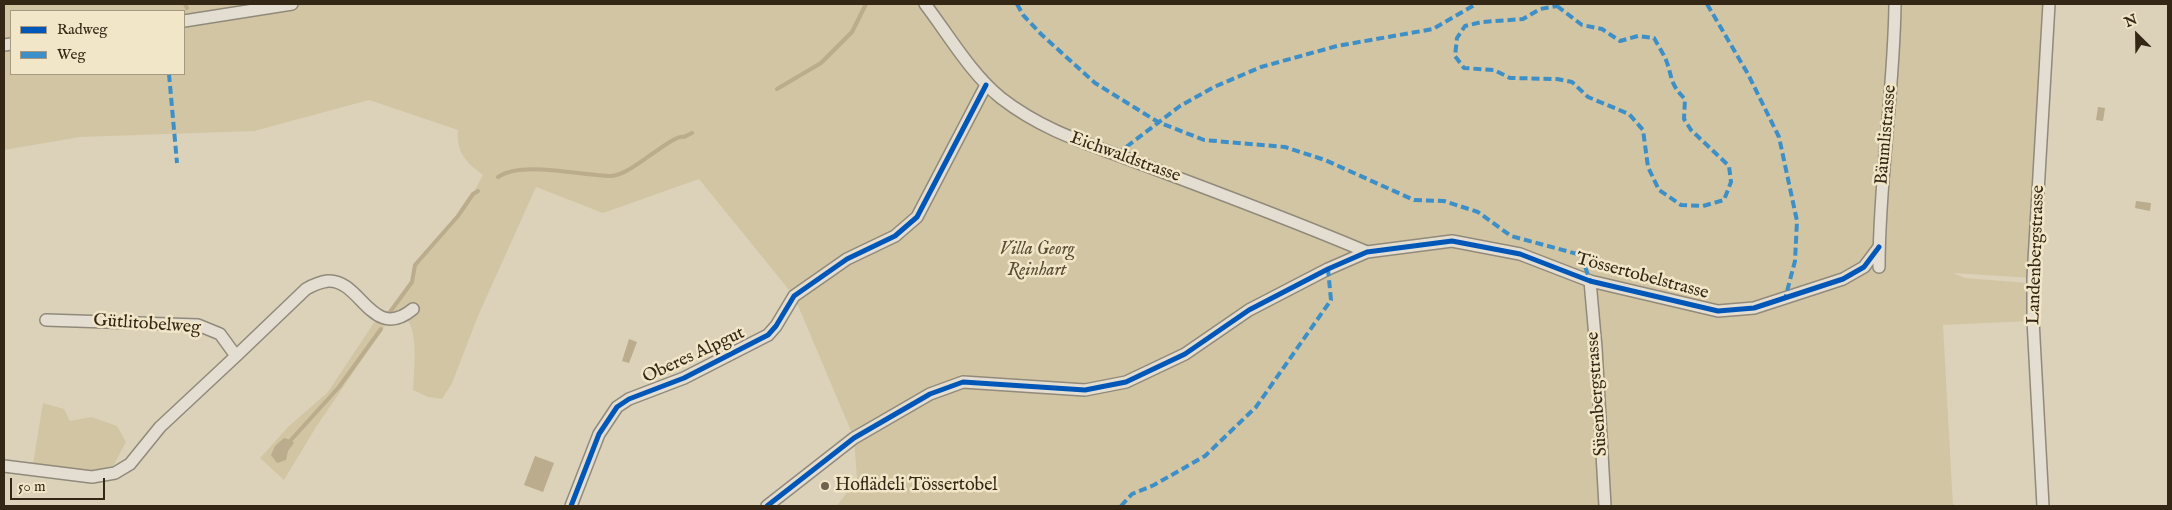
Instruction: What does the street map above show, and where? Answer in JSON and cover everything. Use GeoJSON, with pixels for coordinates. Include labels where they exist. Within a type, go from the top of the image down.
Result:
{"type":"FeatureCollection","features":[{"type":"Feature","properties":{"kind":"street"},"geometry":{"type":"LineString","coordinates":[[185,21],[292,4]]}},
{"type":"Feature","properties":{"kind":"street","name":"Eichwaldstrasse"},"geometry":{"type":"LineString","coordinates":[[925,4],[986,85],[1041,125],[1077,141],[1117,154],[1308,227],[1367,252]]}},
{"type":"Feature","properties":{"kind":"street","name":"Bäumlistrasse"},"geometry":{"type":"LineString","coordinates":[[1879,266],[1880,208],[1894,56],[1895,4]]}},
{"type":"Feature","properties":{"kind":"street","name":"Landenbergstrasse"},"geometry":{"type":"LineString","coordinates":[[2043,506],[2033,278],[2049,4]]}},
{"type":"Feature","properties":{"kind":"street","name":"Oberes Alpgut"},"geometry":{"type":"LineString","coordinates":[[570,506],[599,434],[617,407],[629,399],[684,378],[768,335],[776,326],[794,296],[847,259],[895,236],[917,217],[986,85]]}},
{"type":"Feature","properties":{"kind":"street","name":"Tössertobelstrasse"},"geometry":{"type":"LineString","coordinates":[[767,506],[854,438],[930,394],[963,382],[1085,390],[1126,382],[1185,354],[1248,310],[1328,269],[1367,252],[1452,241],[1520,254],[1590,281],[1718,311],[1754,308],[1843,279],[1864,267],[1879,247]]}},
{"type":"Feature","properties":{"kind":"street"},"geometry":{"type":"LineString","coordinates":[[4,466],[92,477],[114,473],[130,464],[160,427],[227,367],[306,288],[319,283],[330,281],[349,289],[372,311],[389,320],[404,316],[413,309]]}},
{"type":"Feature","properties":{"kind":"street","name":"Süsenbergstrasse"},"geometry":{"type":"LineString","coordinates":[[1590,281],[1599,393],[1605,506]]}},
{"type":"Feature","properties":{"kind":"street","name":"Gütlitobelweg"},"geometry":{"type":"LineString","coordinates":[[46,320],[198,325],[220,334],[236,356]]}},
{"type":"Feature","properties":{"kind":"green space","name":"Villa Georg Reinhart"},"geometry":{"type":"Polygon","coordinates":[[[4,4],[2049,4],[2033,278],[1953,273],[1965,278],[2027,283],[2029,321],[1943,325],[1953,506],[837,506],[857,478],[854,438],[794,296],[699,179],[603,213],[536,187],[478,316],[452,383],[442,399],[428,397],[413,390],[415,352],[412,331],[405,317],[390,312],[412,282],[415,265],[467,205],[483,175],[463,156],[459,145],[458,130],[369,100],[254,131],[80,137],[4,150],[4,4]]]}},
{"type":"Feature","properties":{"kind":"green space"},"geometry":{"type":"Polygon","coordinates":[[[379,315],[389,320],[316,427],[284,480],[260,458],[289,426],[328,392],[379,315]]]}},
{"type":"Feature","properties":{"kind":"green space"},"geometry":{"type":"Polygon","coordinates":[[[43,403],[64,409],[70,421],[91,417],[117,426],[126,442],[113,466],[88,471],[33,464],[43,403]]]}},
{"type":"Feature","properties":{"kind":"shaded area"},"geometry":{"type":"Polygon","coordinates":[[[2098,107],[2105,108],[2103,121],[2096,120],[2098,107]]]}},
{"type":"Feature","properties":{"kind":"shaded area"},"geometry":{"type":"Polygon","coordinates":[[[2136,201],[2151,203],[2150,211],[2135,208],[2136,201]]]}},
{"type":"Feature","properties":{"kind":"shaded area"},"geometry":{"type":"Polygon","coordinates":[[[629,339],[637,342],[629,363],[622,361],[629,339]]]}},
{"type":"Feature","properties":{"kind":"shaded area"},"geometry":{"type":"Polygon","coordinates":[[[284,438],[294,443],[288,451],[286,460],[277,463],[271,455],[275,446],[284,438]]]}},
{"type":"Feature","properties":{"kind":"shaded area"},"geometry":{"type":"Polygon","coordinates":[[[535,456],[554,463],[543,492],[524,485],[535,456]]]}},
{"type":"Feature","properties":{"kind":"waterway"},"geometry":{"type":"LineString","coordinates":[[185,4],[187,8]]}},
{"type":"Feature","properties":{"kind":"waterway"},"geometry":{"type":"LineString","coordinates":[[777,89],[821,63],[852,32],[866,4]]}},
{"type":"Feature","properties":{"kind":"waterway"},"geometry":{"type":"LineString","coordinates":[[498,177],[509,172],[537,169],[611,176],[629,169],[670,142],[692,133]]}},
{"type":"Feature","properties":{"kind":"waterway"},"geometry":{"type":"LineString","coordinates":[[390,312],[412,282],[415,265],[458,216],[473,194],[478,191]]}},
{"type":"Feature","properties":{"kind":"waterway"},"geometry":{"type":"LineString","coordinates":[[291,440],[339,387],[381,329]]}},
{"type":"Feature","properties":{"kind":"marked path"},"geometry":{"type":"LineString","coordinates":[[1017,4],[1023,15],[1042,35],[1095,83],[1158,122],[1204,140],[1285,147],[1325,160],[1414,200],[1444,201],[1478,212],[1511,236],[1581,255],[1590,281]]}},
{"type":"Feature","properties":{"kind":"marked path"},"geometry":{"type":"LineString","coordinates":[[1117,154],[1180,106],[1214,87],[1261,67],[1337,46],[1433,29],[1476,4]]}},
{"type":"Feature","properties":{"kind":"marked path"},"geometry":{"type":"LineString","coordinates":[[1707,4],[1748,74],[1779,137],[1797,221],[1795,261],[1785,299]]}},
{"type":"Feature","properties":{"kind":"marked path"},"geometry":{"type":"LineString","coordinates":[[1557,6],[1582,25],[1602,29],[1620,41],[1638,36],[1654,38],[1666,60],[1674,84],[1685,99],[1684,119],[1691,130],[1729,166],[1731,182],[1724,200],[1703,206],[1681,205],[1659,190],[1648,167],[1643,130],[1629,114],[1588,97],[1572,82],[1557,79],[1510,78],[1494,70],[1464,68],[1455,56],[1457,38],[1465,26],[1482,22],[1523,19],[1540,9],[1557,6]]}},
{"type":"Feature","properties":{"kind":"marked path"},"geometry":{"type":"LineString","coordinates":[[169,75],[177,163]]}},
{"type":"Feature","properties":{"kind":"marked path"},"geometry":{"type":"LineString","coordinates":[[1121,506],[1132,494],[1154,485],[1205,456],[1256,407],[1331,300],[1328,269]]}},
{"type":"Feature","properties":{"kind":"cycle path"},"geometry":{"type":"LineString","coordinates":[[571,506],[599,434],[617,407],[629,399],[684,378],[768,335],[776,326],[794,296],[847,259],[895,236],[917,217],[986,85]]}},
{"type":"Feature","properties":{"kind":"cycle path"},"geometry":{"type":"LineString","coordinates":[[767,506],[854,438],[930,394],[963,382],[1085,390],[1126,382],[1185,354],[1249,310],[1328,269],[1367,252],[1452,241],[1520,254],[1590,281],[1718,311],[1754,308],[1843,279],[1864,267],[1879,247]]}},
{"type":"Feature","properties":{"kind":"place","name":"Hoflädeli Tössertobel"},"geometry":{"type":"Point","coordinates":[825,486]}}]}
